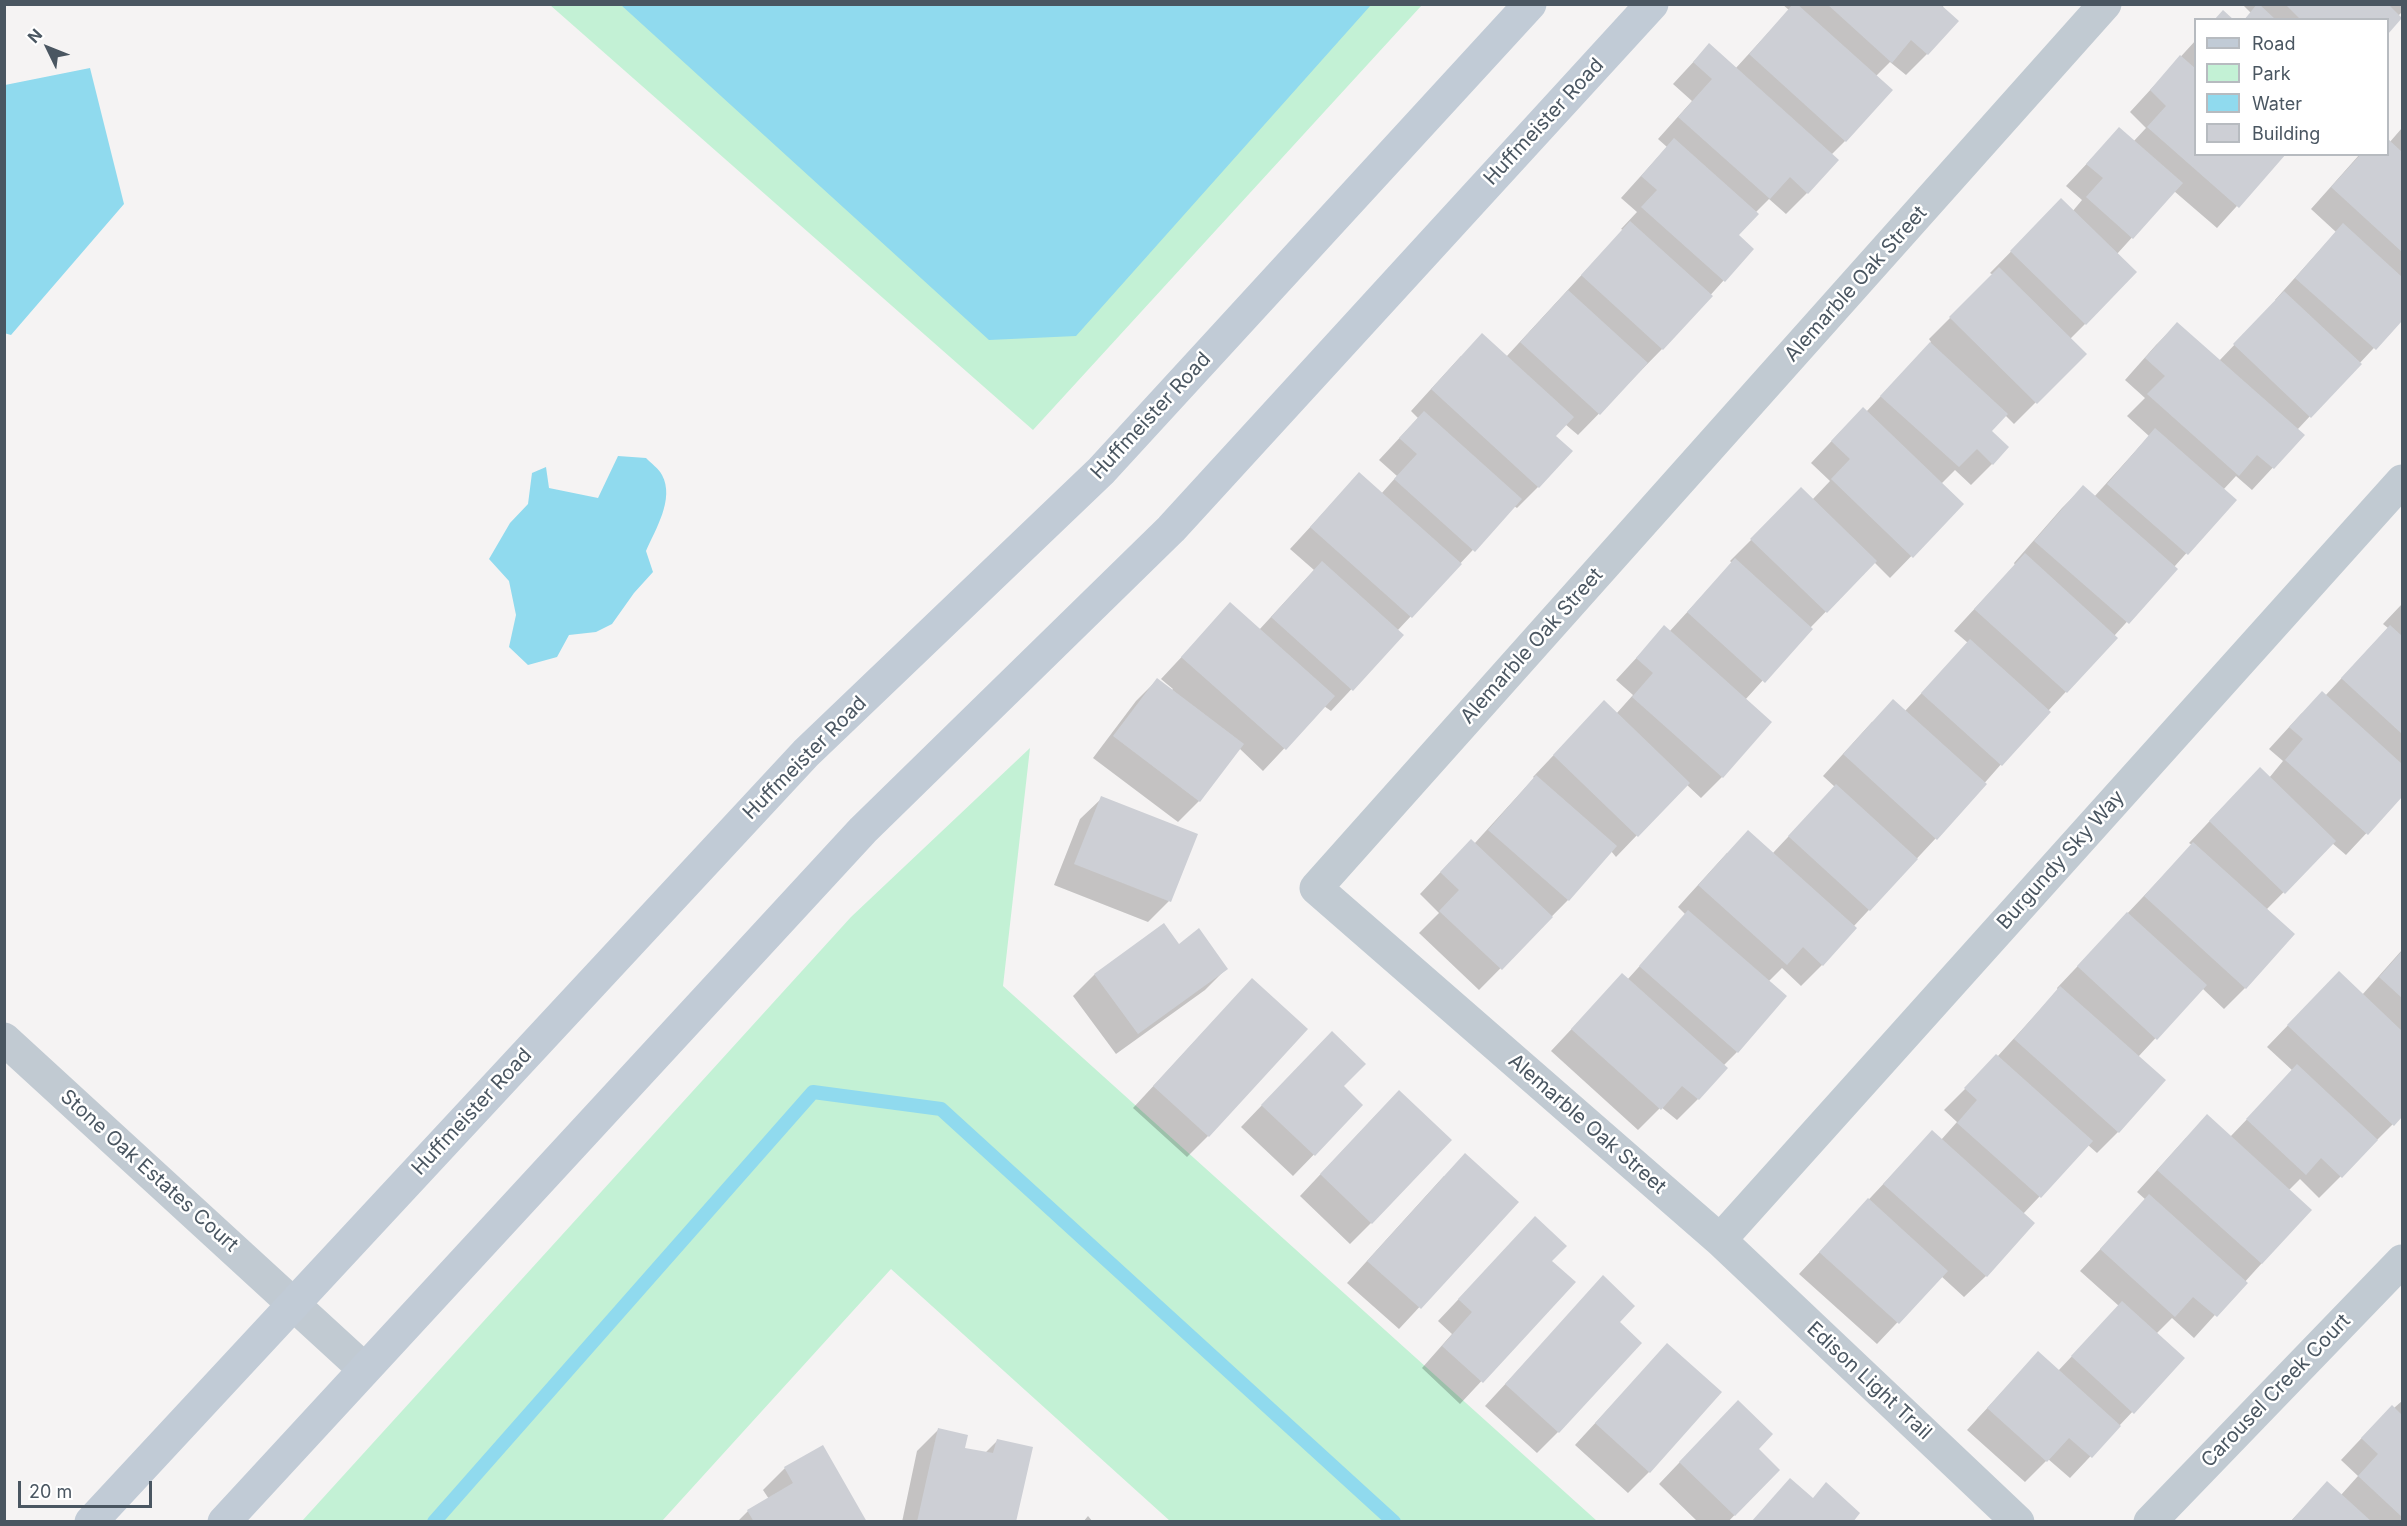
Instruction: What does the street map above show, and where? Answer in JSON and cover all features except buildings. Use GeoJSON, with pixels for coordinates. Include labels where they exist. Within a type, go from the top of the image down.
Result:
{"type":"FeatureCollection","features":[{"type":"Feature","properties":{"kind":"main road","name":"Huffmeister Road"},"geometry":{"type":"LineString","coordinates":[[91,1521],[806,753],[1101,471],[1530,4]]}},
{"type":"Feature","properties":{"kind":"main road","name":"Huffmeister Road"},"geometry":{"type":"LineString","coordinates":[[224,1521],[864,830],[1172,529],[1652,4]]}},
{"type":"Feature","properties":{"kind":"street","name":"Alemarble Oak Street"},"geometry":{"type":"LineString","coordinates":[[1720,1240],[1316,888],[2105,4]]}},
{"type":"Feature","properties":{"kind":"street","name":"Burgundy Sky Way"},"geometry":{"type":"LineString","coordinates":[[1720,1240],[2403,482]]}},
{"type":"Feature","properties":{"kind":"street","name":"Stone Oak Estates Court"},"geometry":{"type":"LineString","coordinates":[[4,1039],[364,1369]]}},
{"type":"Feature","properties":{"kind":"street","name":"Edison Light Trail"},"geometry":{"type":"LineString","coordinates":[[1720,1240],[2018,1521]]}},
{"type":"Feature","properties":{"kind":"street","name":"Carousel Creek Court"},"geometry":{"type":"LineString","coordinates":[[2150,1521],[2403,1261]]}},
{"type":"Feature","properties":{"kind":"green space"},"geometry":{"type":"Polygon","coordinates":[[[550,5],[1422,5],[1033,430],[550,5]]]}},
{"type":"Feature","properties":{"kind":"green space"},"geometry":{"type":"Polygon","coordinates":[[[1030,748],[1003,986],[1597,1521],[1170,1521],[891,1269],[662,1521],[302,1521],[851,917],[1030,748]]]}},
{"type":"Feature","properties":{"kind":"water"},"geometry":{"type":"Polygon","coordinates":[[[621,5],[1371,5],[1076,336],[989,340],[621,5]]]}},
{"type":"Feature","properties":{"kind":"water"},"geometry":{"type":"Polygon","coordinates":[[[90,68],[124,204],[11,335],[4,333],[5,85],[90,68]]]}},
{"type":"Feature","properties":{"kind":"water"},"geometry":{"type":"Polygon","coordinates":[[[618,456],[646,458],[661,473],[665,484],[665,504],[646,551],[653,572],[634,593],[612,624],[596,632],[569,635],[557,657],[528,665],[509,647],[516,615],[509,581],[489,559],[510,523],[528,504],[532,473],[546,467],[549,488],[598,498],[618,456]]]}},
{"type":"Feature","properties":{"kind":"waterway"},"geometry":{"type":"LineString","coordinates":[[434,1522],[813,1092],[941,1109],[1394,1522]]}}]}
